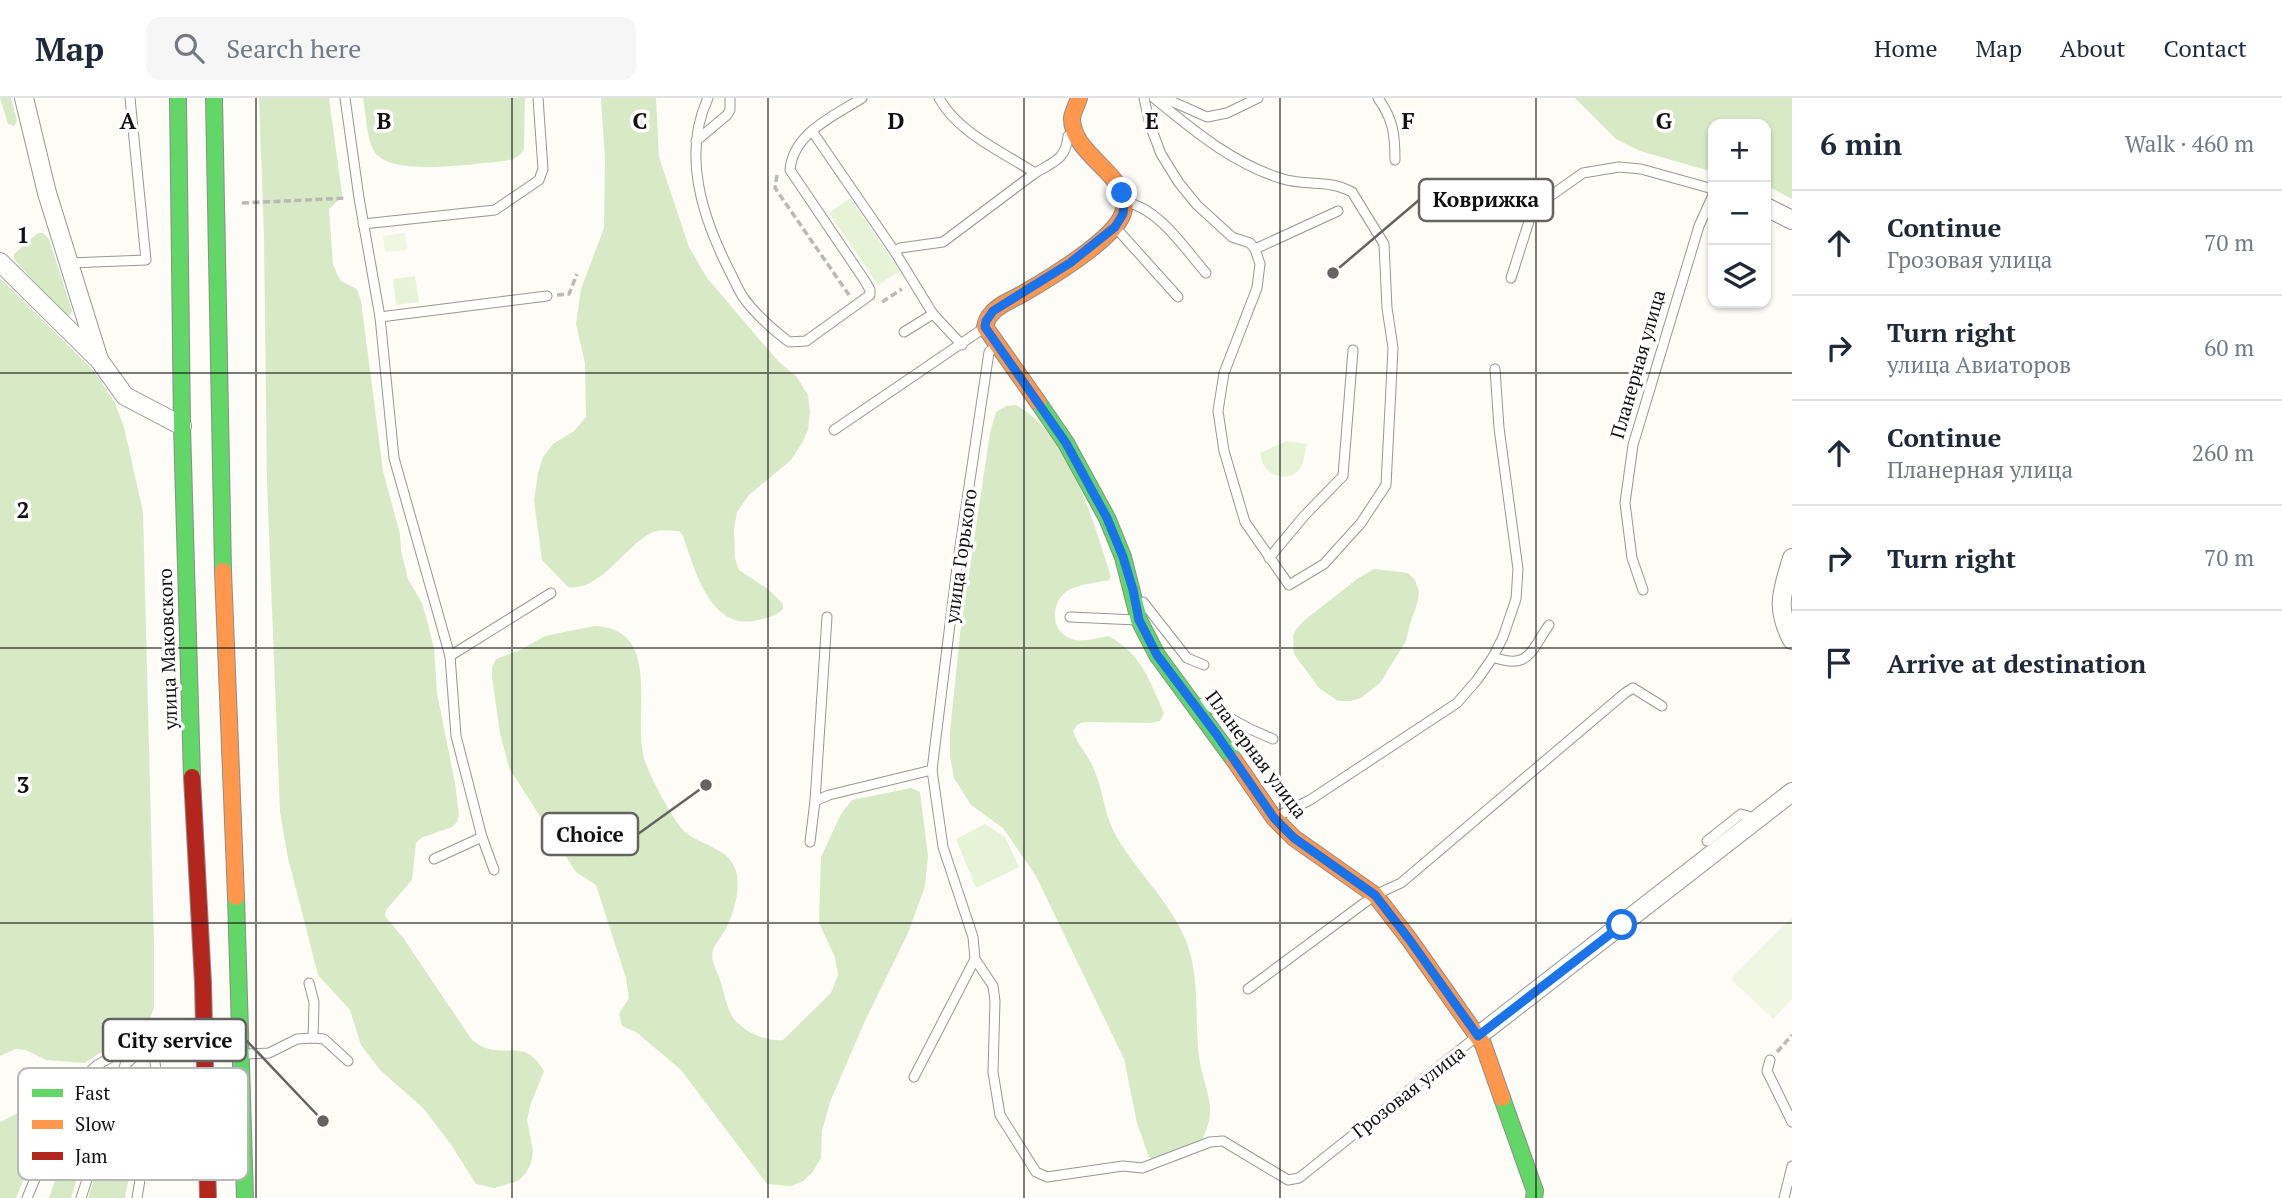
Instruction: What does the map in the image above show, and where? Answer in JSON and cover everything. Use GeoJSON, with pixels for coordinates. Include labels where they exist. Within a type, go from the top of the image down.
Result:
{"type":"FeatureCollection","features":[{"type":"Feature","properties":{"kind":"main road","name":"улица Маковского"},"geometry":{"type":"LineString","coordinates":[[178,98],[182,426],[192,787],[204,1068]]}},
{"type":"Feature","properties":{"kind":"main road"},"geometry":{"type":"LineString","coordinates":[[214,98],[223,574],[242,1068]]}},
{"type":"Feature","properties":{"kind":"main road"},"geometry":{"type":"LineString","coordinates":[[985,327],[993,311],[1070,263],[1115,227],[1123,214],[1122,193],[1077,140],[1072,128],[1075,104]]}},
{"type":"Feature","properties":{"kind":"main road","name":"Планерная улица"},"geometry":{"type":"LineString","coordinates":[[985,327],[1066,443],[1107,518],[1133,590],[1139,620],[1157,655],[1274,818],[1294,838],[1375,895],[1478,1036],[1535,1191],[1534,1198]]}},
{"type":"Feature","properties":{"kind":"main road","name":"улица Маковского"},"geometry":{"type":"LineString","coordinates":[[207,1180],[208,1198]]}},
{"type":"Feature","properties":{"kind":"main road"},"geometry":{"type":"LineString","coordinates":[[245,1180],[245,1198]]}},
{"type":"Feature","properties":{"kind":"street"},"geometry":{"type":"LineString","coordinates":[[24,98],[47,193],[99,360]]}},
{"type":"Feature","properties":{"kind":"street"},"geometry":{"type":"LineString","coordinates":[[1771,210],[1792,220]]}},
{"type":"Feature","properties":{"kind":"street"},"geometry":{"type":"LineString","coordinates":[[0,262],[99,360],[125,396],[182,426]]}},
{"type":"Feature","properties":{"kind":"street"},"geometry":{"type":"LineString","coordinates":[[1792,558],[1781,593],[1782,621],[1792,640]]}},
{"type":"Feature","properties":{"kind":"street","name":"Грозовая улица"},"geometry":{"type":"LineString","coordinates":[[1478,1036],[1792,792]]}},
{"type":"Feature","properties":{"kind":"lane"},"geometry":{"type":"LineString","coordinates":[[69,262],[146,260],[130,98]]}},
{"type":"Feature","properties":{"kind":"lane"},"geometry":{"type":"LineString","coordinates":[[345,98],[363,224],[380,317],[394,458],[450,656],[456,736],[482,837],[494,870]]}},
{"type":"Feature","properties":{"kind":"lane"},"geometry":{"type":"LineString","coordinates":[[363,224],[495,210],[540,180],[543,169],[538,98]]}},
{"type":"Feature","properties":{"kind":"lane"},"geometry":{"type":"LineString","coordinates":[[708,98],[696,141],[697,185],[717,245],[742,296],[760,317],[789,342],[806,341],[870,295],[870,290],[790,170],[791,160],[803,137],[862,98]]}},
{"type":"Feature","properties":{"kind":"lane"},"geometry":{"type":"LineString","coordinates":[[696,141],[727,115],[730,98]]}},
{"type":"Feature","properties":{"kind":"lane"},"geometry":{"type":"LineString","coordinates":[[939,98],[952,117],[965,129],[1035,173]]}},
{"type":"Feature","properties":{"kind":"lane"},"geometry":{"type":"LineString","coordinates":[[1144,98],[1161,154],[1180,183],[1197,205],[1232,237],[1250,243],[1255,249],[1259,264],[1258,288],[1224,373],[1218,411],[1224,451],[1245,522],[1289,585],[1324,564],[1361,523],[1386,485],[1393,348],[1387,308],[1384,244],[1352,192],[1333,185],[1285,180],[1260,171],[1196,133],[1154,98]]}},
{"type":"Feature","properties":{"kind":"lane"},"geometry":{"type":"LineString","coordinates":[[1164,98],[1207,117],[1227,113],[1258,98]]}},
{"type":"Feature","properties":{"kind":"lane"},"geometry":{"type":"LineString","coordinates":[[1378,98],[1390,115],[1395,139],[1395,160]]}},
{"type":"Feature","properties":{"kind":"lane"},"geometry":{"type":"LineString","coordinates":[[895,252],[900,248],[943,242],[1035,173],[1062,157],[1067,151],[1075,104]]}},
{"type":"Feature","properties":{"kind":"lane"},"geometry":{"type":"LineString","coordinates":[[812,131],[895,252],[933,314],[962,345]]}},
{"type":"Feature","properties":{"kind":"lane"},"geometry":{"type":"LineString","coordinates":[[1511,278],[1531,215],[1546,199],[1583,173],[1619,167],[1641,169],[1708,188]]}},
{"type":"Feature","properties":{"kind":"lane"},"geometry":{"type":"LineString","coordinates":[[1124,202],[1136,204],[1154,215],[1206,273]]}},
{"type":"Feature","properties":{"kind":"lane","name":"Планерная улица"},"geometry":{"type":"LineString","coordinates":[[1643,590],[1632,558],[1625,503],[1633,445],[1699,226],[1708,206]]}},
{"type":"Feature","properties":{"kind":"lane"},"geometry":{"type":"LineString","coordinates":[[1255,249],[1338,211]]}},
{"type":"Feature","properties":{"kind":"lane"},"geometry":{"type":"LineString","coordinates":[[1115,227],[1178,297]]}},
{"type":"Feature","properties":{"kind":"lane"},"geometry":{"type":"LineString","coordinates":[[380,317],[547,296]]}},
{"type":"Feature","properties":{"kind":"lane"},"geometry":{"type":"LineString","coordinates":[[904,332],[933,314]]}},
{"type":"Feature","properties":{"kind":"lane"},"geometry":{"type":"LineString","coordinates":[[834,430],[985,327]]}},
{"type":"Feature","properties":{"kind":"lane","name":"улица Горького"},"geometry":{"type":"LineString","coordinates":[[975,959],[973,937],[943,847],[932,770],[957,567],[989,352],[996,346]]}},
{"type":"Feature","properties":{"kind":"lane"},"geometry":{"type":"LineString","coordinates":[[1269,558],[1305,515],[1343,477],[1353,350]]}},
{"type":"Feature","properties":{"kind":"lane"},"geometry":{"type":"LineString","coordinates":[[1274,818],[1310,800],[1457,703],[1477,680],[1503,637],[1516,599],[1518,569],[1499,428],[1495,369]]}},
{"type":"Feature","properties":{"kind":"lane"},"geometry":{"type":"LineString","coordinates":[[1133,590],[1187,658],[1204,665]]}},
{"type":"Feature","properties":{"kind":"lane"},"geometry":{"type":"LineString","coordinates":[[450,656],[551,593]]}},
{"type":"Feature","properties":{"kind":"lane"},"geometry":{"type":"LineString","coordinates":[[1070,617],[1139,620]]}},
{"type":"Feature","properties":{"kind":"lane"},"geometry":{"type":"LineString","coordinates":[[810,842],[827,618]]}},
{"type":"Feature","properties":{"kind":"lane"},"geometry":{"type":"LineString","coordinates":[[1493,657],[1514,663],[1522,660],[1549,625]]}},
{"type":"Feature","properties":{"kind":"lane"},"geometry":{"type":"LineString","coordinates":[[1248,989],[1375,895],[1401,883],[1633,688],[1661,706]]}},
{"type":"Feature","properties":{"kind":"lane"},"geometry":{"type":"LineString","coordinates":[[1191,701],[1202,702],[1273,739]]}},
{"type":"Feature","properties":{"kind":"lane"},"geometry":{"type":"LineString","coordinates":[[815,801],[829,795],[932,770]]}},
{"type":"Feature","properties":{"kind":"lane"},"geometry":{"type":"LineString","coordinates":[[1707,841],[1741,814],[1748,816],[1752,823]]}},
{"type":"Feature","properties":{"kind":"lane"},"geometry":{"type":"LineString","coordinates":[[434,859],[482,837]]}},
{"type":"Feature","properties":{"kind":"lane"},"geometry":{"type":"LineString","coordinates":[[914,1077],[975,959]]}},
{"type":"Feature","properties":{"kind":"lane","name":"Грозовая улица"},"geometry":{"type":"LineString","coordinates":[[975,959],[992,986],[995,1001],[993,1072],[1000,1115],[1036,1172],[1047,1177],[1123,1166],[1142,1168],[1210,1142],[1223,1141],[1288,1180],[1299,1178],[1478,1036]]}},
{"type":"Feature","properties":{"kind":"lane"},"geometry":{"type":"LineString","coordinates":[[309,983],[314,1002],[313,1038]]}},
{"type":"Feature","properties":{"kind":"lane"},"geometry":{"type":"LineString","coordinates":[[242,1054],[269,1053],[297,1039],[313,1038],[324,1039],[348,1061]]}},
{"type":"Feature","properties":{"kind":"lane"},"geometry":{"type":"LineString","coordinates":[[124,1068],[138,1053]]}},
{"type":"Feature","properties":{"kind":"lane"},"geometry":{"type":"LineString","coordinates":[[94,1068],[117,1054],[138,1053],[154,1057],[156,1068]]}},
{"type":"Feature","properties":{"kind":"lane"},"geometry":{"type":"LineString","coordinates":[[1770,1060],[1767,1071],[1792,1122]]}},
{"type":"Feature","properties":{"kind":"lane"},"geometry":{"type":"LineString","coordinates":[[1784,1198],[1792,1166]]}},
{"type":"Feature","properties":{"kind":"lane"},"geometry":{"type":"LineString","coordinates":[[27,1198],[35,1180]]}},
{"type":"Feature","properties":{"kind":"lane"},"geometry":{"type":"LineString","coordinates":[[81,1198],[87,1180]]}},
{"type":"Feature","properties":{"kind":"lane"},"geometry":{"type":"LineString","coordinates":[[136,1198],[139,1180]]}},
{"type":"Feature","properties":{"kind":"path"},"geometry":{"type":"LineString","coordinates":[[234,203],[359,198]]}},
{"type":"Feature","properties":{"kind":"path"},"geometry":{"type":"LineString","coordinates":[[547,296],[569,294],[577,274]]}},
{"type":"Feature","properties":{"kind":"path"},"geometry":{"type":"LineString","coordinates":[[856,305],[882,302],[913,282]]}},
{"type":"Feature","properties":{"kind":"path"},"geometry":{"type":"LineString","coordinates":[[1770,1060],[1792,1035]]}},
{"type":"Feature","properties":{"kind":"green space"},"geometry":{"type":"Polygon","coordinates":[[[0,98],[11,98],[17,121],[14,126],[8,124],[0,98]]]}},
{"type":"Feature","properties":{"kind":"green space"},"geometry":{"type":"Polygon","coordinates":[[[259,98],[329,98],[342,194],[329,209],[333,264],[341,281],[357,289],[361,301],[383,471],[400,534],[408,579],[422,603],[434,648],[437,693],[455,783],[459,814],[457,822],[452,827],[421,838],[416,843],[412,880],[386,910],[385,916],[404,939],[472,1040],[482,1047],[531,1055],[544,1071],[527,1120],[533,1151],[531,1163],[518,1181],[494,1188],[476,1184],[450,1143],[423,1108],[380,1070],[361,1045],[350,1010],[318,975],[288,858],[280,812],[267,482],[259,98]]]}},
{"type":"Feature","properties":{"kind":"green space"},"geometry":{"type":"Polygon","coordinates":[[[363,98],[525,98],[524,149],[518,156],[505,161],[435,167],[397,164],[383,159],[374,151],[363,98]]]}},
{"type":"Feature","properties":{"kind":"green space"},"geometry":{"type":"Polygon","coordinates":[[[601,98],[656,98],[659,157],[689,247],[707,278],[778,361],[796,376],[808,395],[808,430],[802,443],[791,460],[749,495],[737,512],[734,529],[735,558],[739,570],[768,589],[783,604],[783,609],[769,617],[738,621],[725,615],[714,605],[698,578],[679,531],[651,533],[601,576],[580,587],[568,587],[542,560],[534,501],[538,473],[543,457],[553,444],[574,431],[586,417],[585,363],[576,324],[581,289],[604,228],[605,160],[601,98]]]}},
{"type":"Feature","properties":{"kind":"green space"},"geometry":{"type":"Polygon","coordinates":[[[1575,98],[1792,98],[1792,199],[1771,188],[1771,119],[1708,119],[1708,171],[1640,151],[1616,139],[1575,98]]]}},
{"type":"Feature","properties":{"kind":"green space"},"geometry":{"type":"Polygon","coordinates":[[[850,198],[900,271],[878,285],[829,213],[850,198]]]}},
{"type":"Feature","properties":{"kind":"green space"},"geometry":{"type":"Polygon","coordinates":[[[38,233],[43,233],[49,239],[72,311],[70,315],[64,316],[14,259],[14,254],[38,233]]]}},
{"type":"Feature","properties":{"kind":"green space"},"geometry":{"type":"Polygon","coordinates":[[[405,233],[407,250],[385,252],[383,236],[405,233]]]}},
{"type":"Feature","properties":{"kind":"green space"},"geometry":{"type":"Polygon","coordinates":[[[415,276],[419,302],[396,305],[393,279],[415,276]]]}},
{"type":"Feature","properties":{"kind":"green space"},"geometry":{"type":"Polygon","coordinates":[[[0,278],[93,370],[115,403],[124,427],[143,512],[154,1008],[141,1032],[111,1045],[85,1063],[46,1060],[26,1050],[16,1049],[0,1056],[0,278]]]}},
{"type":"Feature","properties":{"kind":"green space"},"geometry":{"type":"Polygon","coordinates":[[[1016,405],[1035,418],[1065,457],[1087,506],[1111,577],[1109,580],[1071,589],[1061,596],[1055,610],[1056,624],[1072,639],[1086,640],[1109,636],[1121,644],[1144,670],[1164,713],[1160,721],[1150,723],[1085,722],[1077,725],[1073,731],[1095,771],[1115,834],[1177,922],[1193,965],[1199,1057],[1210,1110],[1200,1144],[1190,1155],[1177,1161],[1149,1157],[1137,1123],[1124,1059],[1036,876],[1003,828],[971,805],[954,778],[950,732],[960,634],[990,433],[996,412],[1006,406],[1016,405]]]}},
{"type":"Feature","properties":{"kind":"green space"},"geometry":{"type":"Polygon","coordinates":[[[1286,441],[1307,444],[1302,464],[1293,475],[1276,475],[1266,469],[1260,453],[1286,441]]]}},
{"type":"Feature","properties":{"kind":"green space"},"geometry":{"type":"Polygon","coordinates":[[[1374,569],[1408,573],[1415,580],[1419,591],[1418,601],[1406,641],[1380,683],[1361,698],[1338,701],[1319,688],[1294,654],[1293,636],[1306,619],[1374,569]]]}},
{"type":"Feature","properties":{"kind":"green space"},"geometry":{"type":"Polygon","coordinates":[[[594,626],[616,630],[630,641],[637,657],[641,677],[641,740],[644,758],[666,805],[682,829],[722,852],[734,865],[738,882],[735,904],[712,958],[732,1016],[754,1034],[783,1040],[831,993],[838,975],[835,957],[819,923],[821,857],[841,814],[852,800],[911,788],[920,792],[928,856],[925,886],[908,933],[864,1023],[830,1102],[822,1131],[821,1158],[812,1173],[791,1186],[767,1184],[681,1070],[636,1032],[622,1026],[619,1014],[629,998],[626,978],[596,885],[576,872],[509,768],[500,733],[492,677],[492,667],[496,659],[545,636],[594,626]]]}},
{"type":"Feature","properties":{"kind":"green space"},"geometry":{"type":"Polygon","coordinates":[[[985,824],[1005,837],[1019,867],[976,888],[956,839],[985,824]]]}},
{"type":"Feature","properties":{"kind":"green space"},"geometry":{"type":"Polygon","coordinates":[[[1792,917],[1792,999],[1773,1019],[1731,979],[1792,917]]]}},
{"type":"Feature","properties":{"kind":"green space"},"geometry":{"type":"Polygon","coordinates":[[[18,1113],[18,1180],[23,1180],[16,1198],[0,1198],[0,1122],[18,1113]]]}},
{"type":"Feature","properties":{"kind":"green space"},"geometry":{"type":"Polygon","coordinates":[[[55,1180],[76,1180],[71,1198],[49,1198],[55,1180]]]}},
{"type":"Feature","properties":{"kind":"green space"},"geometry":{"type":"Polygon","coordinates":[[[94,1180],[129,1180],[125,1198],[88,1198],[94,1180]]]}},
{"type":"Feature","properties":{"kind":"traffic: fast"},"geometry":{"type":"LineString","coordinates":[[178,98],[182,426],[192,777]]}},
{"type":"Feature","properties":{"kind":"traffic: fast"},"geometry":{"type":"LineString","coordinates":[[214,98],[223,571]]}},
{"type":"Feature","properties":{"kind":"traffic: fast"},"geometry":{"type":"LineString","coordinates":[[1038,402],[1066,443],[1107,518],[1123,557],[1139,620],[1157,655],[1234,760]]}},
{"type":"Feature","properties":{"kind":"traffic: fast"},"geometry":{"type":"LineString","coordinates":[[236,897],[241,1068]]}},
{"type":"Feature","properties":{"kind":"traffic: fast"},"geometry":{"type":"LineString","coordinates":[[1502,1098],[1535,1191],[1534,1198]]}},
{"type":"Feature","properties":{"kind":"traffic: fast"},"geometry":{"type":"LineString","coordinates":[[244,1180],[245,1198]]}},
{"type":"Feature","properties":{"kind":"traffic: slow"},"geometry":{"type":"LineString","coordinates":[[1038,402],[985,327],[988,318],[999,307],[1094,246],[1108,234],[1123,213],[1124,200],[1120,188],[1081,144],[1074,132],[1072,118],[1079,98]]}},
{"type":"Feature","properties":{"kind":"traffic: slow"},"geometry":{"type":"LineString","coordinates":[[223,571],[236,897]]}},
{"type":"Feature","properties":{"kind":"traffic: slow"},"geometry":{"type":"LineString","coordinates":[[1234,760],[1274,818],[1294,838],[1375,895],[1483,1044],[1502,1098]]}},
{"type":"Feature","properties":{"kind":"traffic: jam"},"geometry":{"type":"LineString","coordinates":[[192,777],[205,1068]]}},
{"type":"Feature","properties":{"kind":"traffic: jam"},"geometry":{"type":"LineString","coordinates":[[208,1180],[208,1198]]}},
{"type":"Feature","properties":{"kind":"place","name":"Коврижка"},"geometry":{"type":"Point","coordinates":[1333,273]}},
{"type":"Feature","properties":{"kind":"place","name":"Choice"},"geometry":{"type":"Point","coordinates":[706,785]}},
{"type":"Feature","properties":{"kind":"place","name":"City service"},"geometry":{"type":"Point","coordinates":[323,1121]}},
{"type":"Feature","properties":{"kind":"route"},"geometry":{"type":"LineString","coordinates":[[1122,193],[1123,214],[1115,227],[1070,263],[993,311],[985,327],[1066,443],[1086,478],[1123,557],[1145,635],[1176,683],[1217,735],[1274,818],[1294,838],[1375,895],[1478,1036],[1622,925]]}}]}
